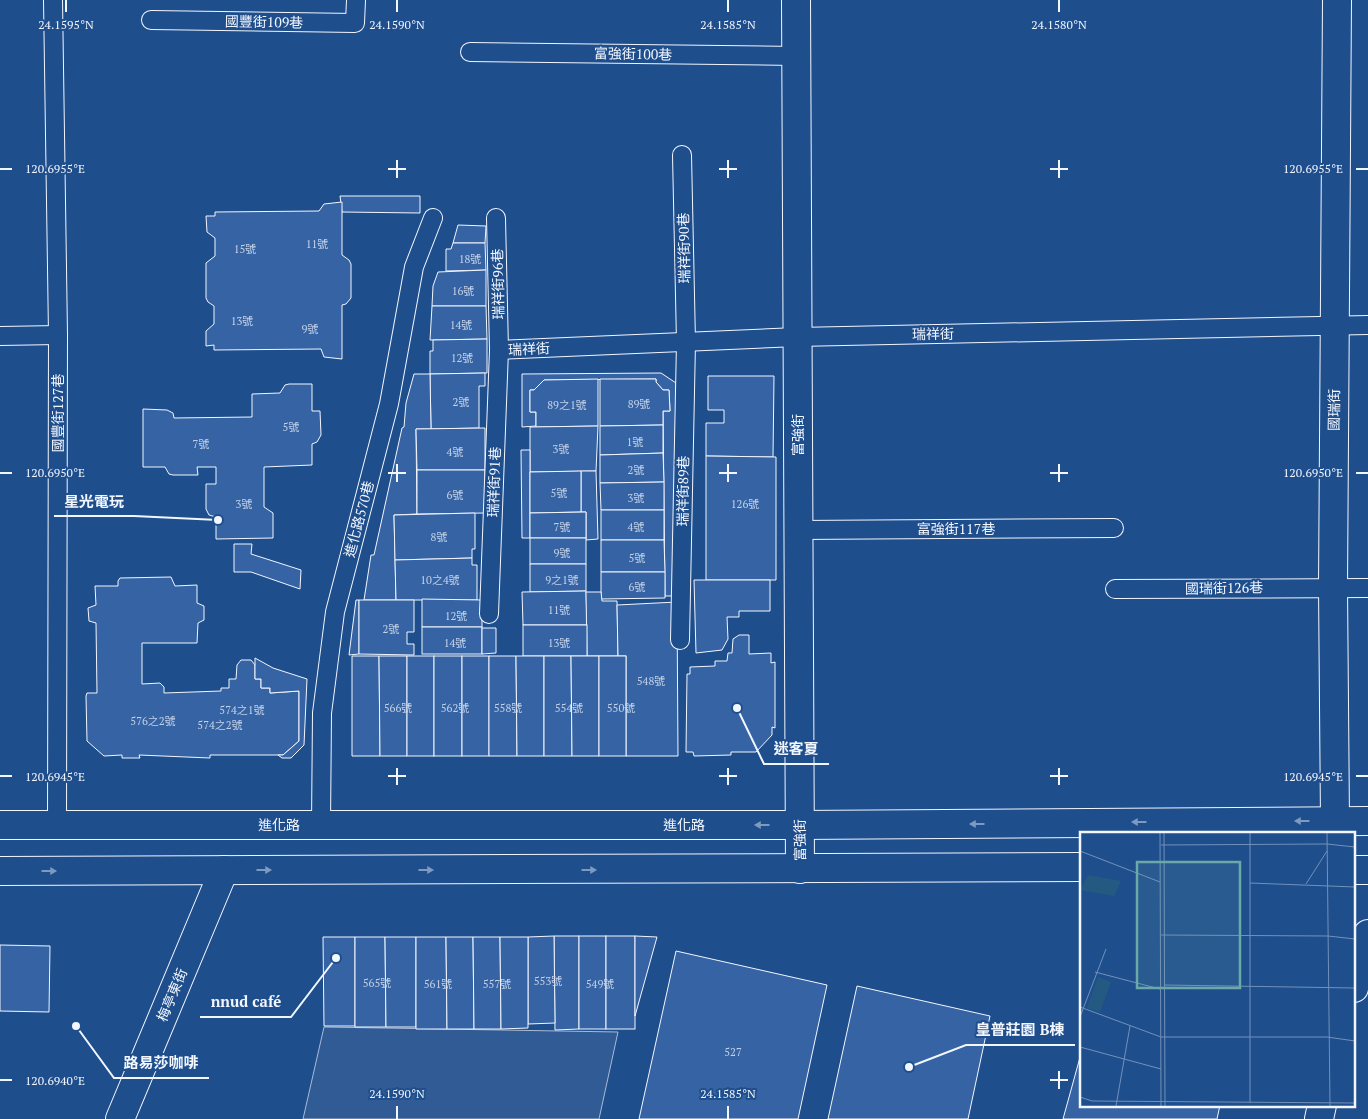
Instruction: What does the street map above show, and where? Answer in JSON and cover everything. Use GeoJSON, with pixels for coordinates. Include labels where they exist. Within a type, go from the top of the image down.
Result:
{"type":"FeatureCollection","features":[{"type":"Feature","properties":{"kind":"main road","name":"富強街"},"geometry":{"type":"LineString","coordinates":[[796,0],[800,870]]}},
{"type":"Feature","properties":{"kind":"main road","name":"國瑞街"},"geometry":{"type":"LineString","coordinates":[[1335,821],[1333,587],[1337,0]]}},
{"type":"Feature","properties":{"kind":"main road","name":"進化路"},"geometry":{"type":"LineString","coordinates":[[0,825],[799,825],[1368,821]]}},
{"type":"Feature","properties":{"kind":"main road"},"geometry":{"type":"LineString","coordinates":[[0,871],[800,870],[1080,867]]}},
{"type":"Feature","properties":{"kind":"main road","name":"梅亭東街"},"geometry":{"type":"LineString","coordinates":[[120,1119],[224,870]]}},
{"type":"Feature","properties":{"kind":"main road"},"geometry":{"type":"LineString","coordinates":[[1356,980],[1368,934]]}},
{"type":"Feature","properties":{"kind":"main road"},"geometry":{"type":"LineString","coordinates":[[1319,1119],[1322,1106]]}},
{"type":"Feature","properties":{"kind":"lane","name":"國豐街127巷"},"geometry":{"type":"LineString","coordinates":[[53,0],[58,336],[58,826]]}},
{"type":"Feature","properties":{"kind":"lane","name":"國豐街109巷"},"geometry":{"type":"LineString","coordinates":[[151,20],[355,23],[356,0]]}},
{"type":"Feature","properties":{"kind":"lane","name":"富強街100巷"},"geometry":{"type":"LineString","coordinates":[[470,52],[796,56]]}},
{"type":"Feature","properties":{"kind":"lane","name":"瑞祥街90巷"},"geometry":{"type":"LineString","coordinates":[[682,155],[686,342]]}},
{"type":"Feature","properties":{"kind":"lane","name":"進化路570巷"},"geometry":{"type":"LineString","coordinates":[[321,825],[322,713],[335,612],[389,404],[414,267],[433,218]]}},
{"type":"Feature","properties":{"kind":"lane","name":"瑞祥街96巷"},"geometry":{"type":"LineString","coordinates":[[496,218],[499,350]]}},
{"type":"Feature","properties":{"kind":"lane","name":"瑞祥街"},"geometry":{"type":"LineString","coordinates":[[499,350],[797,337],[1335,325],[1368,326]]}},
{"type":"Feature","properties":{"kind":"lane"},"geometry":{"type":"LineString","coordinates":[[0,336],[58,336]]}},
{"type":"Feature","properties":{"kind":"lane","name":"瑞祥街89巷"},"geometry":{"type":"LineString","coordinates":[[680,640],[686,342]]}},
{"type":"Feature","properties":{"kind":"lane","name":"瑞祥街91巷"},"geometry":{"type":"LineString","coordinates":[[489,614],[499,350]]}},
{"type":"Feature","properties":{"kind":"lane","name":"富強街117巷"},"geometry":{"type":"LineString","coordinates":[[798,530],[1114,528]]}},
{"type":"Feature","properties":{"kind":"lane","name":"國瑞街126巷"},"geometry":{"type":"LineString","coordinates":[[1115,589],[1368,588]]}},
{"type":"Feature","properties":{"kind":"shaded area"},"geometry":{"type":"Polygon","coordinates":[[[324,1027],[618,1032],[599,1119],[303,1119],[324,1027]]]}},
{"type":"Feature","properties":{"kind":"building"},"geometry":{"type":"Polygon","coordinates":[[[340,196],[420,196],[420,213],[342,212],[340,196]]]}},
{"type":"Feature","properties":{"kind":"building"},"geometry":{"type":"Polygon","coordinates":[[[342,202],[342,255],[351,264],[351,298],[346,304],[342,305],[342,359],[324,357],[321,349],[214,350],[214,345],[206,346],[206,331],[214,324],[214,306],[206,298],[206,263],[215,256],[215,238],[207,232],[206,216],[215,216],[215,212],[319,211],[324,204],[342,202]]]}},
{"type":"Feature","properties":{"kind":"building"},"geometry":{"type":"Polygon","coordinates":[[[458,225],[486,226],[485,243],[453,243],[458,225]]]}},
{"type":"Feature","properties":{"kind":"building"},"geometry":{"type":"Polygon","coordinates":[[[453,243],[485,243],[486,270],[446,271],[446,249],[451,249],[453,243]]]}},
{"type":"Feature","properties":{"kind":"building"},"geometry":{"type":"Polygon","coordinates":[[[486,270],[486,306],[432,306],[433,286],[438,272],[486,270]]]}},
{"type":"Feature","properties":{"kind":"building"},"geometry":{"type":"Polygon","coordinates":[[[432,306],[486,306],[487,339],[430,340],[432,306]]]}},
{"type":"Feature","properties":{"kind":"building"},"geometry":{"type":"Polygon","coordinates":[[[487,339],[487,373],[430,374],[430,351],[433,351],[433,340],[487,339]]]}},
{"type":"Feature","properties":{"kind":"building"},"geometry":{"type":"Polygon","coordinates":[[[485,373],[485,386],[479,386],[479,428],[431,429],[430,374],[485,373]]]}},
{"type":"Feature","properties":{"kind":"building"},"geometry":{"type":"Polygon","coordinates":[[[661,373],[676,383],[673,596],[665,596],[663,411],[670,411],[669,390],[663,390],[656,382],[656,379],[544,380],[534,390],[530,390],[530,412],[536,412],[536,426],[522,427],[522,374],[661,373]]]}},
{"type":"Feature","properties":{"kind":"building"},"geometry":{"type":"Polygon","coordinates":[[[414,374],[430,374],[431,429],[416,429],[417,514],[394,515],[396,600],[364,600],[371,555],[374,555],[402,428],[404,427],[406,403],[414,374]]]}},
{"type":"Feature","properties":{"kind":"building"},"geometry":{"type":"Polygon","coordinates":[[[708,376],[774,376],[773,457],[706,456],[706,423],[724,423],[724,410],[708,410],[708,376]]]}},
{"type":"Feature","properties":{"kind":"building"},"geometry":{"type":"Polygon","coordinates":[[[598,379],[598,426],[536,427],[536,412],[530,412],[530,390],[534,390],[544,380],[598,379]]]}},
{"type":"Feature","properties":{"kind":"building"},"geometry":{"type":"Polygon","coordinates":[[[600,379],[656,379],[656,382],[663,390],[669,390],[670,411],[663,411],[663,425],[600,426],[600,379]]]}},
{"type":"Feature","properties":{"kind":"building"},"geometry":{"type":"Polygon","coordinates":[[[312,384],[312,411],[320,411],[321,435],[317,442],[312,444],[312,465],[264,467],[264,507],[273,513],[273,538],[216,539],[216,517],[209,515],[206,509],[206,484],[216,484],[216,467],[197,467],[198,475],[173,475],[169,474],[165,467],[143,467],[143,409],[167,410],[173,413],[174,418],[252,417],[252,394],[280,393],[285,385],[312,384]]]}},
{"type":"Feature","properties":{"kind":"building"},"geometry":{"type":"Polygon","coordinates":[[[663,425],[663,453],[600,455],[600,426],[663,425]]]}},
{"type":"Feature","properties":{"kind":"building"},"geometry":{"type":"Polygon","coordinates":[[[598,426],[596,471],[530,472],[530,427],[598,426]]]}},
{"type":"Feature","properties":{"kind":"building"},"geometry":{"type":"Polygon","coordinates":[[[485,428],[485,470],[417,470],[416,429],[485,428]]]}},
{"type":"Feature","properties":{"kind":"building"},"geometry":{"type":"Polygon","coordinates":[[[521,450],[530,450],[530,538],[522,538],[521,450]]]}},
{"type":"Feature","properties":{"kind":"building"},"geometry":{"type":"Polygon","coordinates":[[[663,453],[664,482],[600,483],[600,455],[663,453]]]}},
{"type":"Feature","properties":{"kind":"building"},"geometry":{"type":"Polygon","coordinates":[[[706,456],[776,457],[776,580],[706,580],[706,456]]]}},
{"type":"Feature","properties":{"kind":"building"},"geometry":{"type":"Polygon","coordinates":[[[417,470],[485,470],[485,513],[417,514],[417,470]]]}},
{"type":"Feature","properties":{"kind":"building"},"geometry":{"type":"Polygon","coordinates":[[[581,471],[596,471],[598,539],[586,540],[586,512],[581,512],[581,471]]]}},
{"type":"Feature","properties":{"kind":"building"},"geometry":{"type":"Polygon","coordinates":[[[581,471],[581,512],[530,513],[530,472],[581,471]]]}},
{"type":"Feature","properties":{"kind":"building"},"geometry":{"type":"Polygon","coordinates":[[[664,482],[664,510],[601,510],[600,483],[664,482]]]}},
{"type":"Feature","properties":{"kind":"building"},"geometry":{"type":"Polygon","coordinates":[[[601,510],[664,510],[664,540],[601,540],[601,510]]]}},
{"type":"Feature","properties":{"kind":"building"},"geometry":{"type":"Polygon","coordinates":[[[586,512],[586,538],[530,538],[530,513],[586,512]]]}},
{"type":"Feature","properties":{"kind":"building"},"geometry":{"type":"Polygon","coordinates":[[[475,513],[475,549],[472,549],[472,558],[395,560],[394,515],[475,513]]]}},
{"type":"Feature","properties":{"kind":"building"},"geometry":{"type":"Polygon","coordinates":[[[530,538],[586,538],[586,564],[530,564],[530,538]]]}},
{"type":"Feature","properties":{"kind":"building"},"geometry":{"type":"Polygon","coordinates":[[[601,540],[664,540],[665,572],[601,572],[601,540]]]}},
{"type":"Feature","properties":{"kind":"building"},"geometry":{"type":"Polygon","coordinates":[[[234,544],[252,544],[251,554],[301,570],[300,589],[251,572],[234,572],[234,544]]]}},
{"type":"Feature","properties":{"kind":"building"},"geometry":{"type":"Polygon","coordinates":[[[472,558],[472,565],[477,565],[477,600],[396,600],[395,560],[472,558]]]}},
{"type":"Feature","properties":{"kind":"building"},"geometry":{"type":"Polygon","coordinates":[[[530,564],[586,564],[586,591],[530,592],[530,564]]]}},
{"type":"Feature","properties":{"kind":"building"},"geometry":{"type":"Polygon","coordinates":[[[601,572],[665,572],[665,598],[601,599],[601,572]]]}},
{"type":"Feature","properties":{"kind":"building"},"geometry":{"type":"Polygon","coordinates":[[[171,577],[175,586],[197,585],[197,603],[204,606],[204,620],[198,623],[197,643],[142,643],[142,684],[160,683],[164,687],[164,693],[221,691],[221,688],[229,688],[229,679],[236,679],[237,665],[241,660],[251,660],[255,665],[255,679],[261,679],[261,688],[270,688],[270,693],[299,691],[299,741],[283,755],[210,755],[210,758],[139,755],[140,758],[122,758],[122,755],[104,756],[87,741],[86,696],[87,693],[97,693],[96,623],[89,621],[88,608],[96,605],[95,586],[118,586],[120,578],[171,577]]]}},
{"type":"Feature","properties":{"kind":"building"},"geometry":{"type":"Polygon","coordinates":[[[694,580],[770,580],[770,611],[739,611],[739,617],[727,617],[728,639],[722,650],[696,653],[694,580]]]}},
{"type":"Feature","properties":{"kind":"building"},"geometry":{"type":"Polygon","coordinates":[[[586,591],[587,625],[523,625],[522,592],[586,591]]]}},
{"type":"Feature","properties":{"kind":"building"},"geometry":{"type":"Polygon","coordinates":[[[586,592],[601,592],[602,601],[617,601],[618,656],[587,656],[586,592]]]}},
{"type":"Feature","properties":{"kind":"building"},"geometry":{"type":"Polygon","coordinates":[[[422,599],[482,600],[482,627],[422,627],[422,599]]]}},
{"type":"Feature","properties":{"kind":"building"},"geometry":{"type":"Polygon","coordinates":[[[356,600],[359,600],[359,654],[349,655],[356,600]]]}},
{"type":"Feature","properties":{"kind":"building"},"geometry":{"type":"Polygon","coordinates":[[[359,600],[414,600],[414,632],[407,632],[407,644],[414,644],[414,655],[359,654],[359,600]]]}},
{"type":"Feature","properties":{"kind":"building"},"geometry":{"type":"Polygon","coordinates":[[[677,602],[678,756],[626,756],[626,656],[618,656],[617,605],[677,602]]]}},
{"type":"Feature","properties":{"kind":"building"},"geometry":{"type":"Polygon","coordinates":[[[523,625],[587,625],[587,656],[523,656],[523,625]]]}},
{"type":"Feature","properties":{"kind":"building"},"geometry":{"type":"Polygon","coordinates":[[[422,627],[482,627],[482,654],[422,654],[422,627]]]}},
{"type":"Feature","properties":{"kind":"building"},"geometry":{"type":"Polygon","coordinates":[[[482,628],[496,628],[496,653],[482,654],[482,628]]]}},
{"type":"Feature","properties":{"kind":"building"},"geometry":{"type":"Polygon","coordinates":[[[739,635],[749,635],[749,654],[771,653],[771,663],[775,662],[775,728],[772,727],[772,735],[756,752],[731,752],[731,755],[694,756],[693,752],[686,752],[687,674],[690,674],[690,667],[715,666],[715,661],[727,661],[728,653],[732,653],[733,639],[739,635]]]}},
{"type":"Feature","properties":{"kind":"building"},"geometry":{"type":"Polygon","coordinates":[[[352,656],[379,656],[380,756],[352,756],[352,656]]]}},
{"type":"Feature","properties":{"kind":"building"},"geometry":{"type":"Polygon","coordinates":[[[379,656],[407,656],[407,756],[380,756],[379,656]]]}},
{"type":"Feature","properties":{"kind":"building"},"geometry":{"type":"Polygon","coordinates":[[[407,656],[434,656],[434,756],[407,756],[407,656]]]}},
{"type":"Feature","properties":{"kind":"building"},"geometry":{"type":"Polygon","coordinates":[[[434,656],[462,656],[462,756],[434,756],[434,656]]]}},
{"type":"Feature","properties":{"kind":"building"},"geometry":{"type":"Polygon","coordinates":[[[462,656],[489,656],[489,756],[462,756],[462,656]]]}},
{"type":"Feature","properties":{"kind":"building"},"geometry":{"type":"Polygon","coordinates":[[[489,656],[516,656],[517,756],[489,756],[489,656]]]}},
{"type":"Feature","properties":{"kind":"building"},"geometry":{"type":"Polygon","coordinates":[[[516,656],[544,656],[544,756],[517,756],[516,656]]]}},
{"type":"Feature","properties":{"kind":"building"},"geometry":{"type":"Polygon","coordinates":[[[544,656],[571,656],[572,756],[544,756],[544,656]]]}},
{"type":"Feature","properties":{"kind":"building"},"geometry":{"type":"Polygon","coordinates":[[[571,656],[599,656],[599,756],[572,756],[571,656]]]}},
{"type":"Feature","properties":{"kind":"building"},"geometry":{"type":"Polygon","coordinates":[[[599,656],[626,656],[626,756],[599,756],[599,656]]]}},
{"type":"Feature","properties":{"kind":"building"},"geometry":{"type":"Polygon","coordinates":[[[255,658],[273,668],[307,679],[304,745],[291,758],[282,758],[278,755],[283,755],[299,741],[299,691],[270,693],[270,688],[261,688],[261,679],[255,679],[255,658]]]}},
{"type":"Feature","properties":{"kind":"building"},"geometry":{"type":"Polygon","coordinates":[[[554,936],[579,936],[579,1029],[555,1030],[554,936]]]}},
{"type":"Feature","properties":{"kind":"building"},"geometry":{"type":"Polygon","coordinates":[[[554,936],[555,1023],[528,1024],[528,937],[554,936]]]}},
{"type":"Feature","properties":{"kind":"building"},"geometry":{"type":"Polygon","coordinates":[[[579,936],[606,936],[606,1029],[579,1029],[579,936]]]}},
{"type":"Feature","properties":{"kind":"building"},"geometry":{"type":"Polygon","coordinates":[[[606,936],[635,936],[635,1029],[606,1029],[606,936]]]}},
{"type":"Feature","properties":{"kind":"building"},"geometry":{"type":"Polygon","coordinates":[[[635,936],[657,937],[635,1016],[635,936]]]}},
{"type":"Feature","properties":{"kind":"building"},"geometry":{"type":"Polygon","coordinates":[[[323,937],[355,937],[355,1026],[324,1026],[323,937]]]}},
{"type":"Feature","properties":{"kind":"building"},"geometry":{"type":"Polygon","coordinates":[[[355,937],[385,937],[386,1027],[355,1027],[355,937]]]}},
{"type":"Feature","properties":{"kind":"building"},"geometry":{"type":"Polygon","coordinates":[[[385,937],[416,937],[416,1027],[386,1027],[385,937]]]}},
{"type":"Feature","properties":{"kind":"building"},"geometry":{"type":"Polygon","coordinates":[[[416,937],[446,937],[447,1029],[416,1029],[416,937]]]}},
{"type":"Feature","properties":{"kind":"building"},"geometry":{"type":"Polygon","coordinates":[[[446,937],[473,937],[474,1029],[447,1029],[446,937]]]}},
{"type":"Feature","properties":{"kind":"building"},"geometry":{"type":"Polygon","coordinates":[[[473,937],[500,937],[501,1029],[474,1029],[473,937]]]}},
{"type":"Feature","properties":{"kind":"building"},"geometry":{"type":"Polygon","coordinates":[[[500,937],[528,937],[528,1028],[501,1029],[500,937]]]}},
{"type":"Feature","properties":{"kind":"building"},"geometry":{"type":"Polygon","coordinates":[[[0,945],[50,946],[49,1012],[0,1011],[0,945]]]}},
{"type":"Feature","properties":{"kind":"building"},"geometry":{"type":"Polygon","coordinates":[[[676,951],[827,985],[798,1119],[639,1119],[676,951]]]}},
{"type":"Feature","properties":{"kind":"building"},"geometry":{"type":"Polygon","coordinates":[[[857,986],[990,1016],[968,1119],[828,1119],[857,986]]]}},
{"type":"Feature","properties":{"kind":"building"},"geometry":{"type":"Polygon","coordinates":[[[1080,1057],[1080,1106],[1220,1106],[1217,1119],[1063,1119],[1080,1057]]]}},
{"type":"Feature","properties":{"kind":"place","name":"星光電玩"},"geometry":{"type":"Point","coordinates":[218,520]}},
{"type":"Feature","properties":{"kind":"place","name":"迷客夏"},"geometry":{"type":"Point","coordinates":[737,708]}},
{"type":"Feature","properties":{"kind":"place","name":"nnud café"},"geometry":{"type":"Point","coordinates":[336,958]}},
{"type":"Feature","properties":{"kind":"place","name":"路易莎咖啡"},"geometry":{"type":"Point","coordinates":[76,1026]}},
{"type":"Feature","properties":{"kind":"place","name":"皇普莊園 B棟"},"geometry":{"type":"Point","coordinates":[909,1067]}}]}
